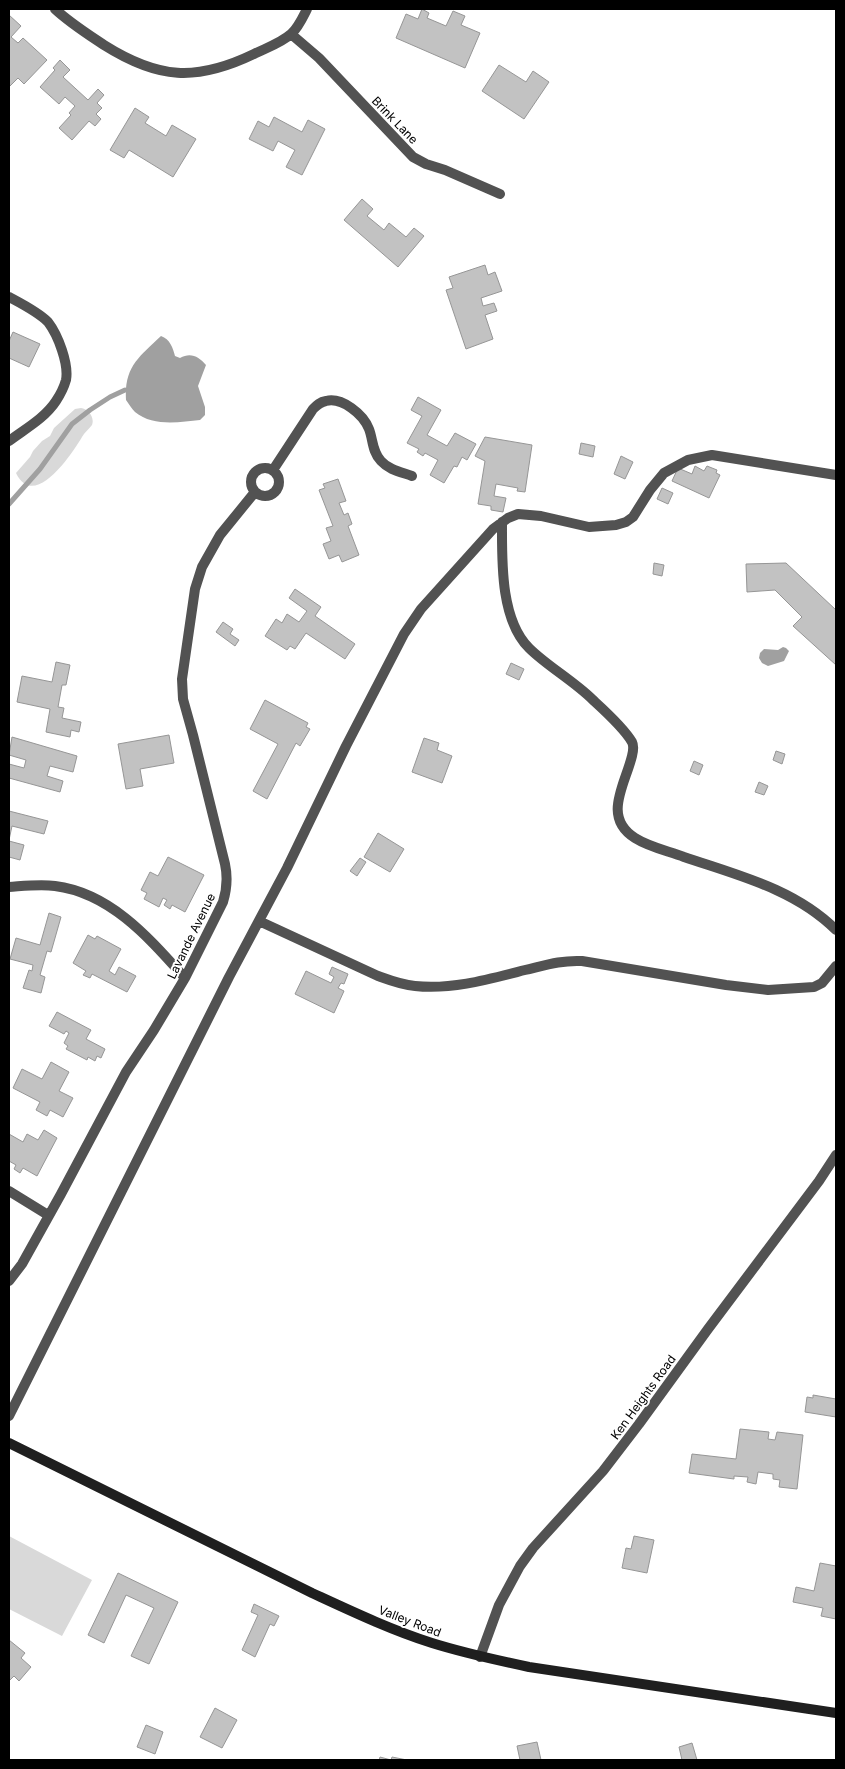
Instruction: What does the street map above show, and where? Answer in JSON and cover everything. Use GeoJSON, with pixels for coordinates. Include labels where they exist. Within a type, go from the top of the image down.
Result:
{"type":"FeatureCollection","features":[{"type":"Feature","properties":{"kind":"street"},"geometry":{"type":"LineString","coordinates":[[55,9],[71,24],[119,54],[154,70],[188,73],[208,72],[228,66],[291,34],[307,9]]}},
{"type":"Feature","properties":{"kind":"street","name":"Brink Lane"},"geometry":{"type":"LineString","coordinates":[[291,34],[319,58],[413,157],[500,194]]}},
{"type":"Feature","properties":{"kind":"street"},"geometry":{"type":"LineString","coordinates":[[9,298],[36,312],[47,322],[58,340],[67,372],[66,382],[55,403],[9,441]]}},
{"type":"Feature","properties":{"kind":"street"},"geometry":{"type":"LineString","coordinates":[[273,470],[313,409],[318,404],[328,400],[344,405],[362,417],[369,429],[374,448],[381,462],[393,470],[412,476]]}},
{"type":"Feature","properties":{"kind":"street"},"geometry":{"type":"LineString","coordinates":[[9,1416],[224,986],[287,868],[346,746],[406,630],[421,609],[472,551],[502,522],[518,514],[528,514],[589,527],[602,527],[626,522],[633,517],[650,490],[664,473],[688,460],[712,455],[836,475]]}},
{"type":"Feature","properties":{"kind":"street"},"geometry":{"type":"LineString","coordinates":[[262,468],[273,470],[278,478],[276,491],[268,495],[255,492],[250,480],[252,475],[262,468]]}},
{"type":"Feature","properties":{"kind":"street","name":"Lavande Avenue"},"geometry":{"type":"LineString","coordinates":[[9,1281],[22,1264],[126,1072],[185,978],[223,902],[227,890],[228,878],[196,744],[183,699],[182,680],[195,589],[202,567],[220,535],[255,492]]}},
{"type":"Feature","properties":{"kind":"street"},"geometry":{"type":"LineString","coordinates":[[502,522],[503,570],[506,595],[511,619],[517,634],[531,650],[583,690],[632,741],[633,751],[617,806],[618,819],[622,826],[636,839],[748,878],[778,891],[806,907],[836,930]]}},
{"type":"Feature","properties":{"kind":"street"},"geometry":{"type":"LineString","coordinates":[[9,887],[53,886],[70,889],[96,899],[140,930],[185,978]]}},
{"type":"Feature","properties":{"kind":"street"},"geometry":{"type":"LineString","coordinates":[[259,921],[378,976],[414,986],[464,984],[564,960],[582,961],[726,985],[776,990],[822,984],[836,966]]}},
{"type":"Feature","properties":{"kind":"street","name":"Ken Heights Road"},"geometry":{"type":"LineString","coordinates":[[480,1656],[499,1605],[520,1566],[538,1542],[603,1471],[627,1440],[819,1181],[836,1155]]}},
{"type":"Feature","properties":{"kind":"street"},"geometry":{"type":"LineString","coordinates":[[9,1191],[48,1215]]}},
{"type":"Feature","properties":{"kind":"street","name":"Valley Road"},"geometry":{"type":"LineString","coordinates":[[9,1443],[347,1610],[431,1643],[529,1667],[836,1713]]}},
{"type":"Feature","properties":{"kind":"shaded area"},"geometry":{"type":"Polygon","coordinates":[[[161,336],[169,342],[175,356],[180,358],[191,355],[206,365],[198,386],[205,407],[205,415],[200,420],[158,422],[150,420],[135,412],[126,400],[126,389],[130,371],[140,357],[161,336]]]}},
{"type":"Feature","properties":{"kind":"shaded area"},"geometry":{"type":"Polygon","coordinates":[[[81,408],[90,414],[93,422],[70,455],[52,476],[42,483],[32,486],[24,483],[16,473],[42,441],[50,436],[54,428],[75,409],[81,408]]]}},
{"type":"Feature","properties":{"kind":"shaded area"},"geometry":{"type":"Polygon","coordinates":[[[783,647],[789,651],[784,661],[768,666],[762,663],[759,658],[760,653],[764,649],[778,650],[783,647]]]}},
{"type":"Feature","properties":{"kind":"shaded area"},"geometry":{"type":"Polygon","coordinates":[[[9,1536],[92,1580],[62,1636],[9,1609],[9,1536]]]}},
{"type":"Feature","properties":{"kind":"building"},"geometry":{"type":"Polygon","coordinates":[[[422,9],[429,13],[427,18],[446,26],[453,11],[465,16],[461,25],[480,33],[465,68],[396,38],[406,14],[418,19],[422,9]]]}},
{"type":"Feature","properties":{"kind":"building"},"geometry":{"type":"Polygon","coordinates":[[[9,15],[21,26],[11,37],[18,43],[23,38],[47,60],[24,84],[18,78],[9,87],[9,15]]]}},
{"type":"Feature","properties":{"kind":"building"},"geometry":{"type":"Polygon","coordinates":[[[60,60],[70,70],[63,77],[88,100],[98,89],[104,95],[97,103],[102,108],[96,114],[101,119],[95,126],[89,121],[72,140],[59,128],[71,115],[69,113],[75,106],[65,97],[59,104],[40,87],[55,70],[53,68],[60,60]]]}},
{"type":"Feature","properties":{"kind":"building"},"geometry":{"type":"Polygon","coordinates":[[[499,65],[526,82],[533,71],[549,82],[524,119],[482,91],[499,65]]]}},
{"type":"Feature","properties":{"kind":"building"},"geometry":{"type":"Polygon","coordinates":[[[135,108],[149,117],[145,123],[166,136],[172,125],[196,139],[173,177],[129,150],[124,158],[110,150],[135,108]]]}},
{"type":"Feature","properties":{"kind":"building"},"geometry":{"type":"Polygon","coordinates":[[[274,117],[302,132],[308,120],[325,129],[302,175],[286,167],[295,150],[278,141],[273,151],[249,139],[258,121],[269,127],[274,117]]]}},
{"type":"Feature","properties":{"kind":"building"},"geometry":{"type":"Polygon","coordinates":[[[362,199],[373,209],[367,216],[384,230],[389,223],[406,237],[414,228],[424,236],[398,267],[344,220],[362,199]]]}},
{"type":"Feature","properties":{"kind":"building"},"geometry":{"type":"Polygon","coordinates":[[[485,265],[488,275],[495,272],[502,291],[481,298],[483,306],[494,303],[497,311],[485,315],[493,339],[466,349],[446,290],[453,288],[449,277],[485,265]]]}},
{"type":"Feature","properties":{"kind":"building"},"geometry":{"type":"Polygon","coordinates":[[[13,332],[40,344],[29,367],[9,358],[9,341],[13,332]]]}},
{"type":"Feature","properties":{"kind":"building"},"geometry":{"type":"Polygon","coordinates":[[[418,397],[441,410],[427,435],[447,446],[455,433],[476,444],[467,460],[462,457],[457,467],[454,466],[444,483],[430,475],[438,460],[425,453],[423,456],[417,452],[419,449],[407,443],[422,416],[411,410],[418,397]]]}},
{"type":"Feature","properties":{"kind":"building"},"geometry":{"type":"Polygon","coordinates":[[[485,437],[532,445],[525,492],[517,491],[518,488],[496,484],[494,496],[506,498],[503,512],[491,510],[491,506],[478,504],[485,461],[475,456],[485,437]]]}},
{"type":"Feature","properties":{"kind":"building"},"geometry":{"type":"Polygon","coordinates":[[[581,443],[595,446],[593,457],[579,454],[581,443]]]}},
{"type":"Feature","properties":{"kind":"building"},"geometry":{"type":"Polygon","coordinates":[[[621,456],[633,462],[625,479],[614,474],[621,456]]]}},
{"type":"Feature","properties":{"kind":"building"},"geometry":{"type":"Polygon","coordinates":[[[695,466],[704,471],[707,466],[717,470],[716,473],[720,475],[709,498],[672,481],[678,468],[692,474],[695,466]]]}},
{"type":"Feature","properties":{"kind":"building"},"geometry":{"type":"Polygon","coordinates":[[[338,479],[346,501],[339,503],[344,515],[348,513],[352,524],[348,526],[359,555],[342,562],[339,555],[329,559],[323,544],[331,541],[326,528],[333,526],[319,490],[325,488],[323,484],[338,479]]]}},
{"type":"Feature","properties":{"kind":"building"},"geometry":{"type":"Polygon","coordinates":[[[662,488],[673,493],[668,504],[657,499],[662,488]]]}},
{"type":"Feature","properties":{"kind":"building"},"geometry":{"type":"Polygon","coordinates":[[[654,563],[664,565],[662,576],[653,574],[654,563]]]}},
{"type":"Feature","properties":{"kind":"building"},"geometry":{"type":"Polygon","coordinates":[[[786,563],[836,610],[836,665],[793,626],[802,617],[775,590],[747,592],[746,564],[786,563]]]}},
{"type":"Feature","properties":{"kind":"building"},"geometry":{"type":"Polygon","coordinates":[[[295,589],[321,607],[315,616],[355,644],[345,659],[306,633],[295,649],[290,646],[287,650],[265,636],[276,619],[282,623],[287,614],[299,622],[307,611],[289,598],[295,589]]]}},
{"type":"Feature","properties":{"kind":"building"},"geometry":{"type":"Polygon","coordinates":[[[223,622],[233,629],[230,634],[239,640],[235,646],[216,632],[223,622]]]}},
{"type":"Feature","properties":{"kind":"building"},"geometry":{"type":"Polygon","coordinates":[[[56,662],[70,665],[66,685],[62,685],[58,707],[64,708],[62,718],[81,722],[79,732],[71,730],[70,737],[46,732],[50,709],[17,702],[22,676],[52,682],[56,662]]]}},
{"type":"Feature","properties":{"kind":"building"},"geometry":{"type":"Polygon","coordinates":[[[511,663],[524,669],[519,680],[506,674],[511,663]]]}},
{"type":"Feature","properties":{"kind":"building"},"geometry":{"type":"Polygon","coordinates":[[[265,700],[308,723],[306,727],[310,729],[300,746],[296,743],[267,799],[253,791],[278,744],[250,729],[265,700]]]}},
{"type":"Feature","properties":{"kind":"building"},"geometry":{"type":"Polygon","coordinates":[[[169,735],[174,763],[140,769],[143,786],[126,789],[118,744],[169,735]]]}},
{"type":"Feature","properties":{"kind":"building"},"geometry":{"type":"Polygon","coordinates":[[[12,737],[77,756],[73,772],[50,766],[47,776],[63,781],[60,792],[9,778],[9,764],[24,768],[26,760],[9,755],[12,737]]]}},
{"type":"Feature","properties":{"kind":"building"},"geometry":{"type":"Polygon","coordinates":[[[424,738],[439,743],[437,750],[452,756],[442,783],[412,772],[424,738]]]}},
{"type":"Feature","properties":{"kind":"building"},"geometry":{"type":"Polygon","coordinates":[[[776,751],[785,754],[782,764],[773,760],[776,751]]]}},
{"type":"Feature","properties":{"kind":"building"},"geometry":{"type":"Polygon","coordinates":[[[694,761],[703,765],[699,775],[690,771],[694,761]]]}},
{"type":"Feature","properties":{"kind":"building"},"geometry":{"type":"Polygon","coordinates":[[[759,782],[768,786],[764,795],[755,792],[759,782]]]}},
{"type":"Feature","properties":{"kind":"building"},"geometry":{"type":"Polygon","coordinates":[[[9,811],[48,821],[44,834],[12,826],[9,840],[9,811]]]}},
{"type":"Feature","properties":{"kind":"building"},"geometry":{"type":"Polygon","coordinates":[[[378,833],[404,849],[390,872],[364,857],[378,833]]]}},
{"type":"Feature","properties":{"kind":"building"},"geometry":{"type":"Polygon","coordinates":[[[9,841],[24,845],[20,860],[9,857],[9,841]]]}},
{"type":"Feature","properties":{"kind":"building"},"geometry":{"type":"Polygon","coordinates":[[[168,857],[204,875],[185,912],[172,905],[170,909],[164,905],[167,900],[163,898],[159,907],[144,899],[147,893],[141,890],[150,872],[158,876],[168,857]]]}},
{"type":"Feature","properties":{"kind":"building"},"geometry":{"type":"Polygon","coordinates":[[[360,858],[366,862],[357,876],[350,871],[360,858]]]}},
{"type":"Feature","properties":{"kind":"building"},"geometry":{"type":"Polygon","coordinates":[[[49,913],[61,917],[51,952],[47,951],[40,975],[45,977],[41,993],[23,988],[29,970],[32,971],[33,965],[10,959],[16,938],[40,945],[49,913]]]}},
{"type":"Feature","properties":{"kind":"building"},"geometry":{"type":"Polygon","coordinates":[[[88,935],[95,939],[97,936],[121,949],[109,971],[115,975],[119,967],[136,976],[127,992],[92,974],[90,978],[83,975],[86,971],[73,963],[88,935]]]}},
{"type":"Feature","properties":{"kind":"building"},"geometry":{"type":"Polygon","coordinates":[[[332,967],[348,974],[344,984],[341,983],[338,988],[344,991],[334,1013],[295,994],[306,971],[331,983],[334,977],[329,974],[332,967]]]}},
{"type":"Feature","properties":{"kind":"building"},"geometry":{"type":"Polygon","coordinates":[[[57,1012],[91,1030],[86,1039],[105,1049],[101,1058],[97,1056],[95,1061],[88,1057],[87,1060],[66,1049],[68,1046],[64,1043],[69,1033],[66,1031],[64,1034],[49,1026],[57,1012]]]}},
{"type":"Feature","properties":{"kind":"building"},"geometry":{"type":"Polygon","coordinates":[[[51,1062],[69,1072],[59,1091],[73,1098],[63,1117],[50,1110],[47,1116],[36,1110],[40,1102],[13,1088],[22,1069],[42,1079],[51,1062]]]}},
{"type":"Feature","properties":{"kind":"building"},"geometry":{"type":"Polygon","coordinates":[[[44,1130],[57,1138],[37,1176],[23,1168],[20,1173],[14,1169],[16,1165],[9,1161],[9,1134],[23,1142],[27,1134],[38,1140],[44,1130]]]}},
{"type":"Feature","properties":{"kind":"building"},"geometry":{"type":"Polygon","coordinates":[[[813,1395],[836,1399],[836,1417],[805,1412],[807,1397],[813,1398],[813,1395]]]}},
{"type":"Feature","properties":{"kind":"building"},"geometry":{"type":"Polygon","coordinates":[[[740,1429],[769,1432],[768,1439],[775,1440],[777,1432],[803,1435],[797,1489],[779,1487],[780,1480],[773,1479],[773,1474],[758,1472],[756,1484],[747,1482],[748,1477],[734,1476],[734,1479],[689,1473],[692,1454],[736,1459],[740,1429]]]}},
{"type":"Feature","properties":{"kind":"building"},"geometry":{"type":"Polygon","coordinates":[[[634,1536],[654,1540],[647,1573],[622,1568],[626,1548],[631,1549],[634,1536]]]}},
{"type":"Feature","properties":{"kind":"building"},"geometry":{"type":"Polygon","coordinates":[[[820,1563],[836,1566],[836,1619],[821,1616],[823,1608],[793,1602],[796,1587],[814,1591],[820,1563]]]}},
{"type":"Feature","properties":{"kind":"building"},"geometry":{"type":"Polygon","coordinates":[[[118,1573],[178,1602],[149,1664],[131,1656],[154,1608],[126,1595],[104,1643],[88,1635],[118,1573]]]}},
{"type":"Feature","properties":{"kind":"building"},"geometry":{"type":"Polygon","coordinates":[[[254,1604],[279,1616],[274,1626],[270,1624],[255,1657],[242,1650],[258,1615],[251,1612],[254,1604]]]}},
{"type":"Feature","properties":{"kind":"building"},"geometry":{"type":"Polygon","coordinates":[[[9,1640],[25,1653],[21,1658],[31,1667],[19,1681],[14,1676],[9,1681],[9,1640]]]}},
{"type":"Feature","properties":{"kind":"building"},"geometry":{"type":"Polygon","coordinates":[[[215,1708],[237,1720],[222,1748],[200,1737],[215,1708]]]}},
{"type":"Feature","properties":{"kind":"building"},"geometry":{"type":"Polygon","coordinates":[[[146,1725],[163,1732],[155,1754],[137,1747],[146,1725]]]}},
{"type":"Feature","properties":{"kind":"building"},"geometry":{"type":"Polygon","coordinates":[[[537,1742],[541,1760],[520,1760],[517,1746],[537,1742]]]}},
{"type":"Feature","properties":{"kind":"building"},"geometry":{"type":"Polygon","coordinates":[[[692,1743],[697,1760],[682,1760],[679,1747],[692,1743]]]}},
{"type":"Feature","properties":{"kind":"building"},"geometry":{"type":"Polygon","coordinates":[[[380,1757],[391,1760],[379,1760],[380,1757]]]}},
{"type":"Feature","properties":{"kind":"building"},"geometry":{"type":"Polygon","coordinates":[[[392,1757],[407,1760],[391,1760],[392,1757]]]}},
{"type":"Feature","properties":{"kind":"waterway"},"geometry":{"type":"LineString","coordinates":[[9,504],[40,469],[72,424],[110,397],[125,390]]}}]}
